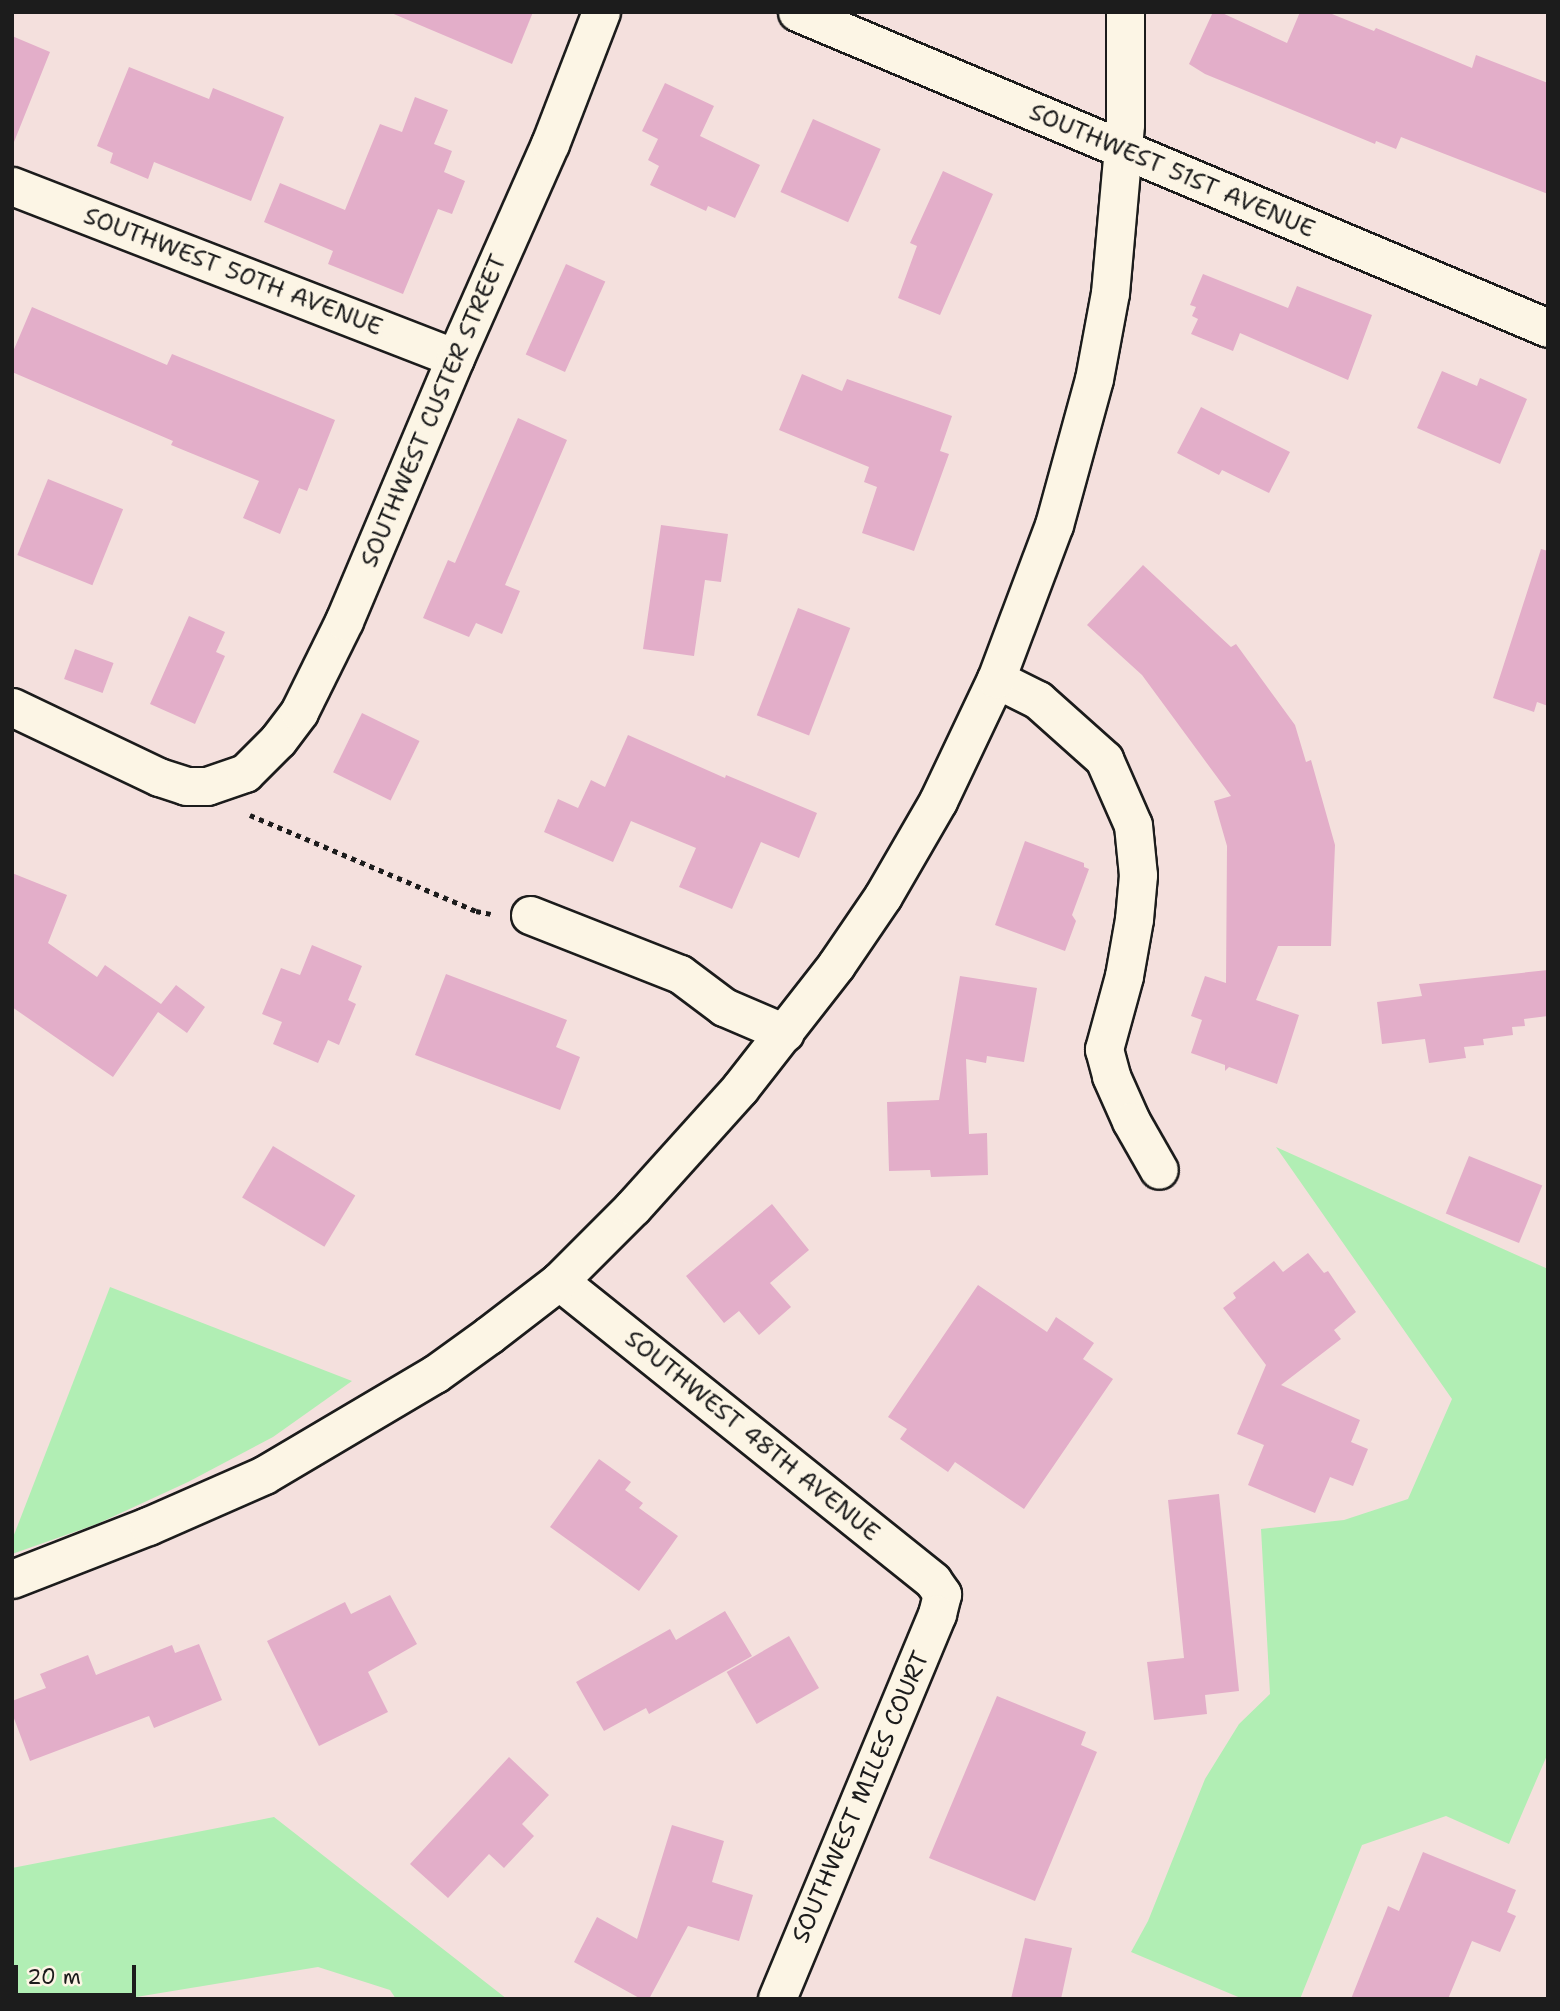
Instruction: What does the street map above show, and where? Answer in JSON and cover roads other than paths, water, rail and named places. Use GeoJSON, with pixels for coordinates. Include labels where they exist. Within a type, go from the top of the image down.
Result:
{"type":"FeatureCollection","features":[{"type":"Feature","properties":{"kind":"street","name":"SOUTHWEST CUSTER STREET"},"geometry":{"type":"LineString","coordinates":[[12,707],[159,777],[186,786],[227,781],[245,773],[260,761],[299,712],[344,621],[455,358],[550,144],[601,12]]}},
{"type":"Feature","properties":{"kind":"street","name":"SOUTHWEST 51ST AVENUE"},"geometry":{"type":"LineString","coordinates":[[797,12],[1548,328]]}},
{"type":"Feature","properties":{"kind":"street"},"geometry":{"type":"LineString","coordinates":[[12,1579],[148,1526],[264,1475],[322,1444],[435,1374],[559,1281],[693,1142],[785,1033],[843,956],[905,861],[938,801],[996,680],[1054,525],[1094,379],[1110,293],[1123,150],[1125,12]]}},
{"type":"Feature","properties":{"kind":"street","name":"SOUTHWEST 50TH AVENUE"},"geometry":{"type":"LineString","coordinates":[[12,186],[455,358]]}},
{"type":"Feature","properties":{"kind":"street"},"geometry":{"type":"LineString","coordinates":[[996,680],[1038,700],[1104,760],[1133,825],[1138,875],[1134,919],[1124,976],[1104,1049],[1111,1076],[1131,1121],[1159,1170]]}},
{"type":"Feature","properties":{"kind":"street"},"geometry":{"type":"LineString","coordinates":[[530,915],[680,974],[724,1007],[785,1033]]}},
{"type":"Feature","properties":{"kind":"street","name":"SOUTHWEST 48TH AVENUE"},"geometry":{"type":"LineString","coordinates":[[559,1281],[923,1574],[942,1594]]}},
{"type":"Feature","properties":{"kind":"street","name":"SOUTHWEST MILES COURT"},"geometry":{"type":"LineString","coordinates":[[777,1999],[942,1602],[942,1594]]}}]}
